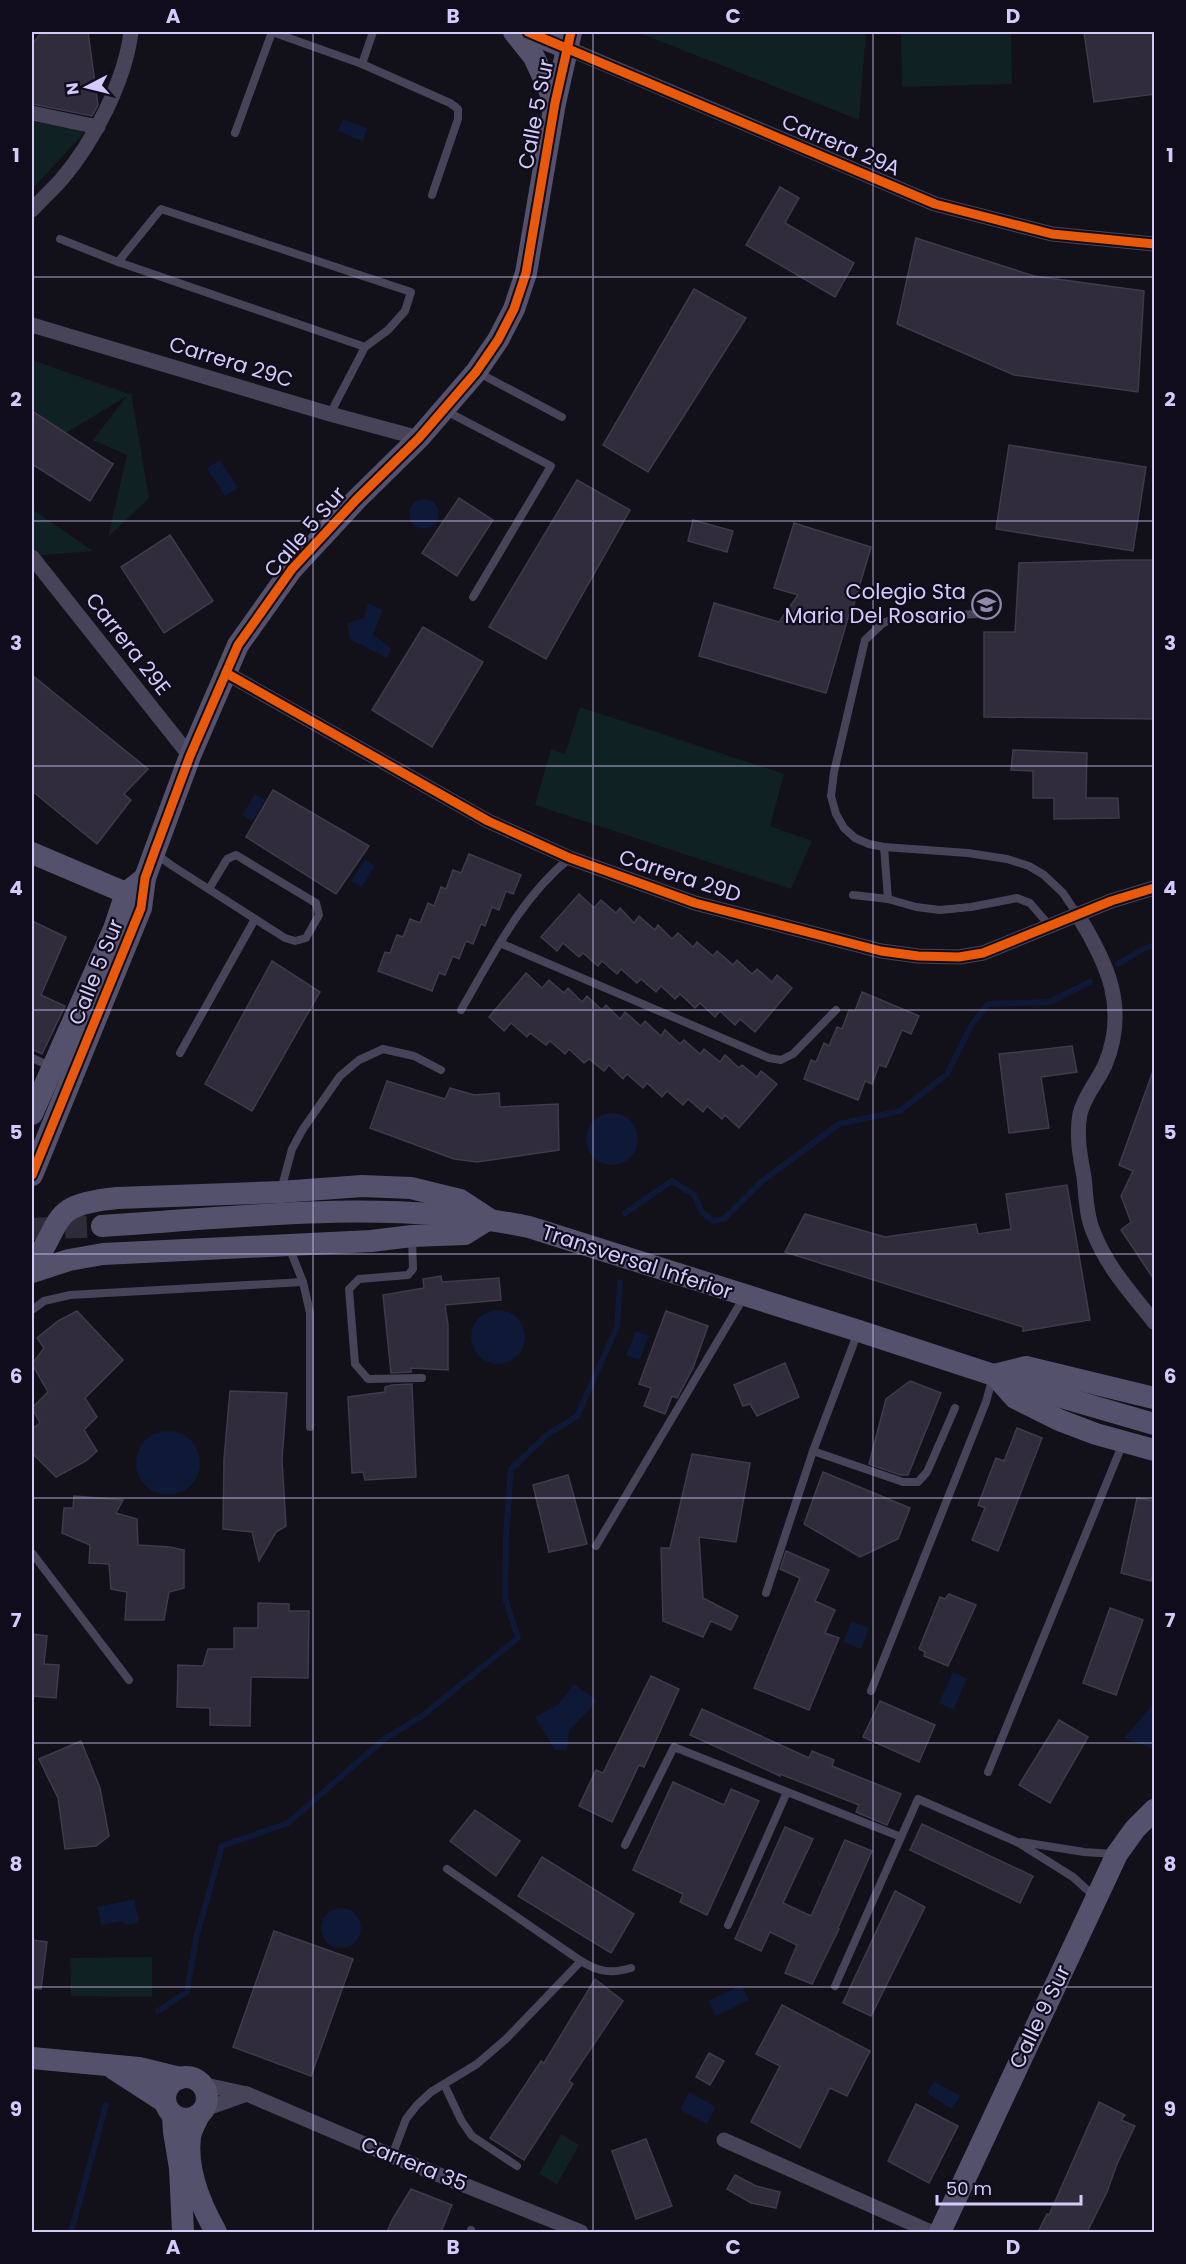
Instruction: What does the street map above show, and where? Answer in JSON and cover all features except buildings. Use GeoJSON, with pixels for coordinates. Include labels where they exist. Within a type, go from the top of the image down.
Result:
{"type":"FeatureCollection","features":[{"type":"Feature","properties":{"kind":"main road"},"geometry":{"type":"LineString","coordinates":[[514,32],[534,57],[555,103]]}},
{"type":"Feature","properties":{"kind":"main road","name":"Carrera 29A"},"geometry":{"type":"LineString","coordinates":[[528,32],[569,40]]}},
{"type":"Feature","properties":{"kind":"main road","name":"Calle 5 Sur"},"geometry":{"type":"LineString","coordinates":[[32,1175],[190,756],[238,645],[292,569],[445,410],[498,340],[514,309],[526,273],[555,103],[569,40]]}},
{"type":"Feature","properties":{"kind":"main road"},"geometry":{"type":"LineString","coordinates":[[32,853],[134,901]]}},
{"type":"Feature","properties":{"kind":"main road","name":"Calle 5 Sur"},"geometry":{"type":"LineString","coordinates":[[32,1114],[114,929],[134,901]]}},
{"type":"Feature","properties":{"kind":"main road"},"geometry":{"type":"LineString","coordinates":[[32,1267],[46,1246],[60,1216],[78,1204],[117,1198],[280,1192],[363,1185],[411,1188],[460,1200],[489,1219],[465,1234],[412,1236],[371,1241],[103,1254],[69,1260],[32,1272]]}},
{"type":"Feature","properties":{"kind":"main road","name":"Transversal Inferior"},"geometry":{"type":"LineString","coordinates":[[102,1226],[289,1214],[402,1211],[489,1219],[529,1227],[1061,1397],[1155,1424]]}},
{"type":"Feature","properties":{"kind":"main road"},"geometry":{"type":"LineString","coordinates":[[1155,1398],[1026,1367],[994,1375],[1015,1398],[1059,1420],[1096,1434],[1155,1450]]}},
{"type":"Feature","properties":{"kind":"main road","name":"Calle 9 Sur"},"geometry":{"type":"LineString","coordinates":[[940,2232],[1117,1854],[1155,1810]]}},
{"type":"Feature","properties":{"kind":"main road","name":"Carrera 35"},"geometry":{"type":"LineString","coordinates":[[32,2058],[139,2068],[190,2081]]}},
{"type":"Feature","properties":{"kind":"main road","name":"Carrera 35"},"geometry":{"type":"LineString","coordinates":[[108,2065],[169,2108]]}},
{"type":"Feature","properties":{"kind":"main road"},"geometry":{"type":"LineString","coordinates":[[183,2232],[180,2168],[169,2108],[168,2087],[190,2081],[207,2096],[202,2112],[190,2134],[194,2182],[204,2211],[216,2232]]}},
{"type":"Feature","properties":{"kind":"main road"},"geometry":{"type":"LineString","coordinates":[[169,2108],[186,2120],[202,2112]]}},
{"type":"Feature","properties":{"kind":"street"},"geometry":{"type":"LineString","coordinates":[[32,210],[62,179],[98,127],[119,79],[131,32]]}},
{"type":"Feature","properties":{"kind":"street","name":"Carrera 29A"},"geometry":{"type":"LineString","coordinates":[[569,40],[935,204],[1052,234],[1155,244]]}},
{"type":"Feature","properties":{"kind":"street"},"geometry":{"type":"LineString","coordinates":[[32,113],[98,127]]}},
{"type":"Feature","properties":{"kind":"street","name":"Carrera 29C"},"geometry":{"type":"LineString","coordinates":[[32,326],[419,438]]}},
{"type":"Feature","properties":{"kind":"street","name":"Carrera 29E"},"geometry":{"type":"LineString","coordinates":[[32,557],[190,756]]}},
{"type":"Feature","properties":{"kind":"street","name":"Carrera 29D"},"geometry":{"type":"LineString","coordinates":[[226,673],[488,821],[570,858],[695,903],[881,951],[918,956],[959,957],[983,953],[1077,914],[1139,891],[1155,888]]}},
{"type":"Feature","properties":{"kind":"street"},"geometry":{"type":"LineString","coordinates":[[1077,914],[1098,947],[1109,976],[1115,1005],[1114,1032],[1110,1053],[1101,1075],[1081,1110],[1078,1128],[1092,1229],[1104,1256],[1155,1322]]}},
{"type":"Feature","properties":{"kind":"street","name":"Carrera 35"},"geometry":{"type":"LineString","coordinates":[[190,2081],[248,2094],[392,2156],[581,2232]]}},
{"type":"Feature","properties":{"kind":"street"},"geometry":{"type":"LineString","coordinates":[[202,2112],[248,2094]]}},
{"type":"Feature","properties":{"kind":"street"},"geometry":{"type":"LineString","coordinates":[[724,2140],[931,2232]]}},
{"type":"Feature","properties":{"kind":"lane"},"geometry":{"type":"LineString","coordinates":[[235,133],[272,32],[362,64],[450,103],[458,109],[458,119],[432,195]]}},
{"type":"Feature","properties":{"kind":"lane"},"geometry":{"type":"LineString","coordinates":[[362,64],[373,32]]}},
{"type":"Feature","properties":{"kind":"lane"},"geometry":{"type":"LineString","coordinates":[[118,262],[161,209],[411,292],[405,311],[388,330],[365,347],[330,414]]}},
{"type":"Feature","properties":{"kind":"lane"},"geometry":{"type":"LineString","coordinates":[[60,239],[118,262],[365,347]]}},
{"type":"Feature","properties":{"kind":"lane"},"geometry":{"type":"LineString","coordinates":[[476,372],[562,417]]}},
{"type":"Feature","properties":{"kind":"lane"},"geometry":{"type":"LineString","coordinates":[[445,410],[550,466],[473,597]]}},
{"type":"Feature","properties":{"kind":"lane"},"geometry":{"type":"LineString","coordinates":[[987,604],[977,614],[894,618],[882,624],[865,640],[834,772],[831,796],[836,814],[844,828],[855,838],[869,844],[968,853],[1006,859],[1029,866],[1044,875],[1063,893],[1077,914]]}},
{"type":"Feature","properties":{"kind":"lane"},"geometry":{"type":"LineString","coordinates":[[884,847],[888,899]]}},
{"type":"Feature","properties":{"kind":"lane"},"geometry":{"type":"LineString","coordinates":[[154,853],[209,889],[255,918],[285,938],[296,941],[306,938],[319,915],[316,903],[236,855],[227,859],[209,889]]}},
{"type":"Feature","properties":{"kind":"lane"},"geometry":{"type":"LineString","coordinates":[[461,1010],[500,943],[532,897],[553,872],[570,858]]}},
{"type":"Feature","properties":{"kind":"lane"},"geometry":{"type":"LineString","coordinates":[[853,895],[888,899],[916,907],[940,910],[971,907],[1017,898],[1030,903],[1049,925]]}},
{"type":"Feature","properties":{"kind":"lane"},"geometry":{"type":"LineString","coordinates":[[180,1053],[255,918]]}},
{"type":"Feature","properties":{"kind":"lane"},"geometry":{"type":"LineString","coordinates":[[500,943],[769,1058],[781,1060],[793,1054],[836,1010]]}},
{"type":"Feature","properties":{"kind":"lane"},"geometry":{"type":"LineString","coordinates":[[280,1192],[292,1149],[303,1129],[340,1076],[359,1060],[383,1049],[414,1056],[441,1070]]}},
{"type":"Feature","properties":{"kind":"lane"},"geometry":{"type":"LineString","coordinates":[[32,1058],[52,1067]]}},
{"type":"Feature","properties":{"kind":"lane"},"geometry":{"type":"LineString","coordinates":[[412,1236],[413,1269],[408,1275],[359,1279],[349,1288],[355,1364],[361,1372],[368,1379],[422,1378]]}},
{"type":"Feature","properties":{"kind":"lane"},"geometry":{"type":"LineString","coordinates":[[288,1245],[303,1282],[310,1313],[310,1427]]}},
{"type":"Feature","properties":{"kind":"lane"},"geometry":{"type":"LineString","coordinates":[[32,1310],[44,1301],[70,1295],[303,1282]]}},
{"type":"Feature","properties":{"kind":"lane"},"geometry":{"type":"LineString","coordinates":[[596,1546],[745,1296]]}},
{"type":"Feature","properties":{"kind":"lane"},"geometry":{"type":"LineString","coordinates":[[765,1593],[813,1451],[858,1331]]}},
{"type":"Feature","properties":{"kind":"lane"},"geometry":{"type":"LineString","coordinates":[[871,1691],[986,1402],[994,1375]]}},
{"type":"Feature","properties":{"kind":"lane"},"geometry":{"type":"LineString","coordinates":[[813,1451],[903,1482],[918,1482],[927,1472],[955,1408]]}},
{"type":"Feature","properties":{"kind":"lane"},"geometry":{"type":"LineString","coordinates":[[988,1772],[1124,1442]]}},
{"type":"Feature","properties":{"kind":"lane"},"geometry":{"type":"LineString","coordinates":[[32,1553],[129,1680]]}},
{"type":"Feature","properties":{"kind":"lane"},"geometry":{"type":"LineString","coordinates":[[625,1845],[674,1747],[901,1837]]}},
{"type":"Feature","properties":{"kind":"lane"},"geometry":{"type":"LineString","coordinates":[[728,1925],[787,1792]]}},
{"type":"Feature","properties":{"kind":"lane"},"geometry":{"type":"LineString","coordinates":[[835,1986],[918,1798],[1017,1842],[1073,1877],[1095,1898]]}},
{"type":"Feature","properties":{"kind":"lane"},"geometry":{"type":"LineString","coordinates":[[1017,1842],[1093,1853],[1117,1854]]}},
{"type":"Feature","properties":{"kind":"lane"},"geometry":{"type":"LineString","coordinates":[[447,1869],[596,1970],[613,1973],[631,1968]]}},
{"type":"Feature","properties":{"kind":"lane"},"geometry":{"type":"LineString","coordinates":[[392,2156],[406,2119],[417,2105],[444,2084],[477,2064],[506,2039],[581,1961]]}},
{"type":"Feature","properties":{"kind":"lane"},"geometry":{"type":"LineString","coordinates":[[444,2084],[460,2120],[472,2136],[517,2166]]}},
{"type":"Feature","properties":{"kind":"shaded area"},"geometry":{"type":"Polygon","coordinates":[[[637,32],[866,32],[859,120],[637,32]]]}},
{"type":"Feature","properties":{"kind":"shaded area"},"geometry":{"type":"Polygon","coordinates":[[[901,32],[1011,32],[1012,84],[902,87],[901,32]]]}},
{"type":"Feature","properties":{"kind":"shaded area"},"geometry":{"type":"Polygon","coordinates":[[[32,121],[85,132],[32,189],[32,121]]]}},
{"type":"Feature","properties":{"kind":"shaded area"},"geometry":{"type":"Polygon","coordinates":[[[32,360],[129,394],[131,392],[149,498],[108,537],[127,455],[93,440],[127,396],[66,433],[32,416],[32,360]]]}},
{"type":"Feature","properties":{"kind":"shaded area"},"geometry":{"type":"Polygon","coordinates":[[[32,509],[93,551],[32,556],[32,509]]]}},
{"type":"Feature","properties":{"kind":"shaded area"},"geometry":{"type":"Polygon","coordinates":[[[580,707],[784,774],[770,826],[812,841],[791,889],[535,805],[551,749],[565,754],[580,707]]]}},
{"type":"Feature","properties":{"kind":"shaded area"},"geometry":{"type":"Polygon","coordinates":[[[152,1957],[152,1997],[71,1996],[70,1958],[152,1957]]]}},
{"type":"Feature","properties":{"kind":"shaded area"},"geometry":{"type":"Polygon","coordinates":[[[561,2134],[579,2145],[557,2184],[539,2174],[561,2134]]]}},
{"type":"Feature","properties":{"kind":"water"},"geometry":{"type":"Polygon","coordinates":[[[343,119],[367,128],[363,141],[338,131],[343,119]]]}},
{"type":"Feature","properties":{"kind":"water"},"geometry":{"type":"Polygon","coordinates":[[[220,460],[238,488],[225,496],[207,468],[220,460]]]}},
{"type":"Feature","properties":{"kind":"water"},"geometry":{"type":"Polygon","coordinates":[[[424,499],[430,500],[438,508],[438,520],[430,528],[424,529],[418,528],[410,520],[409,514],[410,508],[418,500],[424,499]]]}},
{"type":"Feature","properties":{"kind":"water"},"geometry":{"type":"Polygon","coordinates":[[[368,603],[383,610],[373,635],[391,648],[387,658],[350,639],[347,623],[364,618],[368,603]]]}},
{"type":"Feature","properties":{"kind":"water"},"geometry":{"type":"Polygon","coordinates":[[[255,794],[266,800],[252,821],[242,815],[255,794]]]}},
{"type":"Feature","properties":{"kind":"water"},"geometry":{"type":"Polygon","coordinates":[[[365,859],[375,866],[362,887],[351,881],[365,859]]]}},
{"type":"Feature","properties":{"kind":"water"},"geometry":{"type":"Polygon","coordinates":[[[607,1113],[617,1113],[631,1120],[638,1139],[631,1158],[617,1165],[607,1165],[597,1161],[590,1154],[586,1144],[586,1134],[590,1124],[597,1117],[607,1113]]]}},
{"type":"Feature","properties":{"kind":"water"},"geometry":{"type":"Polygon","coordinates":[[[498,1310],[508,1312],[517,1318],[523,1327],[525,1337],[523,1347],[517,1356],[508,1362],[498,1364],[488,1362],[479,1356],[473,1347],[471,1337],[473,1327],[479,1318],[488,1312],[498,1310]]]}},
{"type":"Feature","properties":{"kind":"water"},"geometry":{"type":"Polygon","coordinates":[[[636,1331],[649,1336],[639,1360],[626,1355],[636,1331]]]}},
{"type":"Feature","properties":{"kind":"water"},"geometry":{"type":"Polygon","coordinates":[[[162,1431],[174,1431],[191,1440],[198,1451],[200,1463],[198,1475],[191,1486],[174,1495],[162,1495],[150,1490],[141,1481],[136,1469],[136,1457],[141,1445],[150,1436],[162,1431]]]}},
{"type":"Feature","properties":{"kind":"water"},"geometry":{"type":"Polygon","coordinates":[[[852,1621],[869,1628],[861,1649],[843,1642],[852,1621]]]}},
{"type":"Feature","properties":{"kind":"water"},"geometry":{"type":"Polygon","coordinates":[[[953,1672],[967,1679],[953,1710],[939,1703],[953,1672]]]}},
{"type":"Feature","properties":{"kind":"water"},"geometry":{"type":"Polygon","coordinates":[[[574,1684],[597,1701],[569,1731],[567,1750],[555,1750],[535,1717],[559,1704],[574,1684]]]}},
{"type":"Feature","properties":{"kind":"water"},"geometry":{"type":"Polygon","coordinates":[[[1154,1703],[1154,1749],[1124,1738],[1154,1703]]]}},
{"type":"Feature","properties":{"kind":"water"},"geometry":{"type":"Polygon","coordinates":[[[134,1899],[139,1923],[126,1925],[120,1921],[101,1925],[97,1907],[134,1899]]]}},
{"type":"Feature","properties":{"kind":"water"},"geometry":{"type":"Polygon","coordinates":[[[341,1908],[355,1914],[361,1928],[355,1942],[341,1948],[327,1942],[321,1928],[327,1914],[341,1908]]]}},
{"type":"Feature","properties":{"kind":"water"},"geometry":{"type":"Polygon","coordinates":[[[742,1985],[749,2000],[716,2016],[708,2001],[742,1985]]]}},
{"type":"Feature","properties":{"kind":"water"},"geometry":{"type":"Polygon","coordinates":[[[934,2081],[960,2096],[952,2109],[927,2093],[934,2081]]]}},
{"type":"Feature","properties":{"kind":"water"},"geometry":{"type":"Polygon","coordinates":[[[689,2092],[716,2107],[707,2124],[680,2110],[689,2092]]]}},
{"type":"Feature","properties":{"kind":"waterway"},"geometry":{"type":"LineString","coordinates":[[1118,964],[1154,945]]}},
{"type":"Feature","properties":{"kind":"waterway"},"geometry":{"type":"LineString","coordinates":[[625,1213],[672,1181],[694,1195],[702,1212],[713,1221],[724,1219],[762,1181],[839,1124],[900,1111],[947,1074],[971,1026],[988,1004],[1049,1002],[1090,982]]}},
{"type":"Feature","properties":{"kind":"waterway"},"geometry":{"type":"LineString","coordinates":[[158,2011],[187,1992],[196,1938],[222,1846],[288,1823],[383,1740],[422,1716],[518,1638],[505,1598],[506,1535],[511,1469],[547,1435],[577,1416],[617,1327],[620,1282]]}},
{"type":"Feature","properties":{"kind":"waterway"},"geometry":{"type":"LineString","coordinates":[[71,2232],[106,2105]]}},
{"type":"Feature","properties":{"kind":"tunnel"},"geometry":{"type":"LineString","coordinates":[[32,1229],[102,1226]]}},
{"type":"Feature","properties":{"kind":"cycle path"},"geometry":{"type":"LineString","coordinates":[[528,32],[935,204],[1052,234],[1154,244]]}},
{"type":"Feature","properties":{"kind":"cycle path"},"geometry":{"type":"LineString","coordinates":[[32,1175],[141,908],[145,878],[154,853],[190,756],[238,645],[292,569],[356,500],[419,438],[476,372],[498,340],[514,309],[526,273],[555,103],[571,32]]}},
{"type":"Feature","properties":{"kind":"cycle path"},"geometry":{"type":"LineString","coordinates":[[226,673],[488,821],[570,858],[695,903],[881,951],[918,956],[959,957],[983,953],[1111,901],[1154,888]]}},
{"type":"Feature","properties":{"kind":"place","name":"Colegio Sta Maria Del Rosario"},"geometry":{"type":"Point","coordinates":[987,604]}}]}
